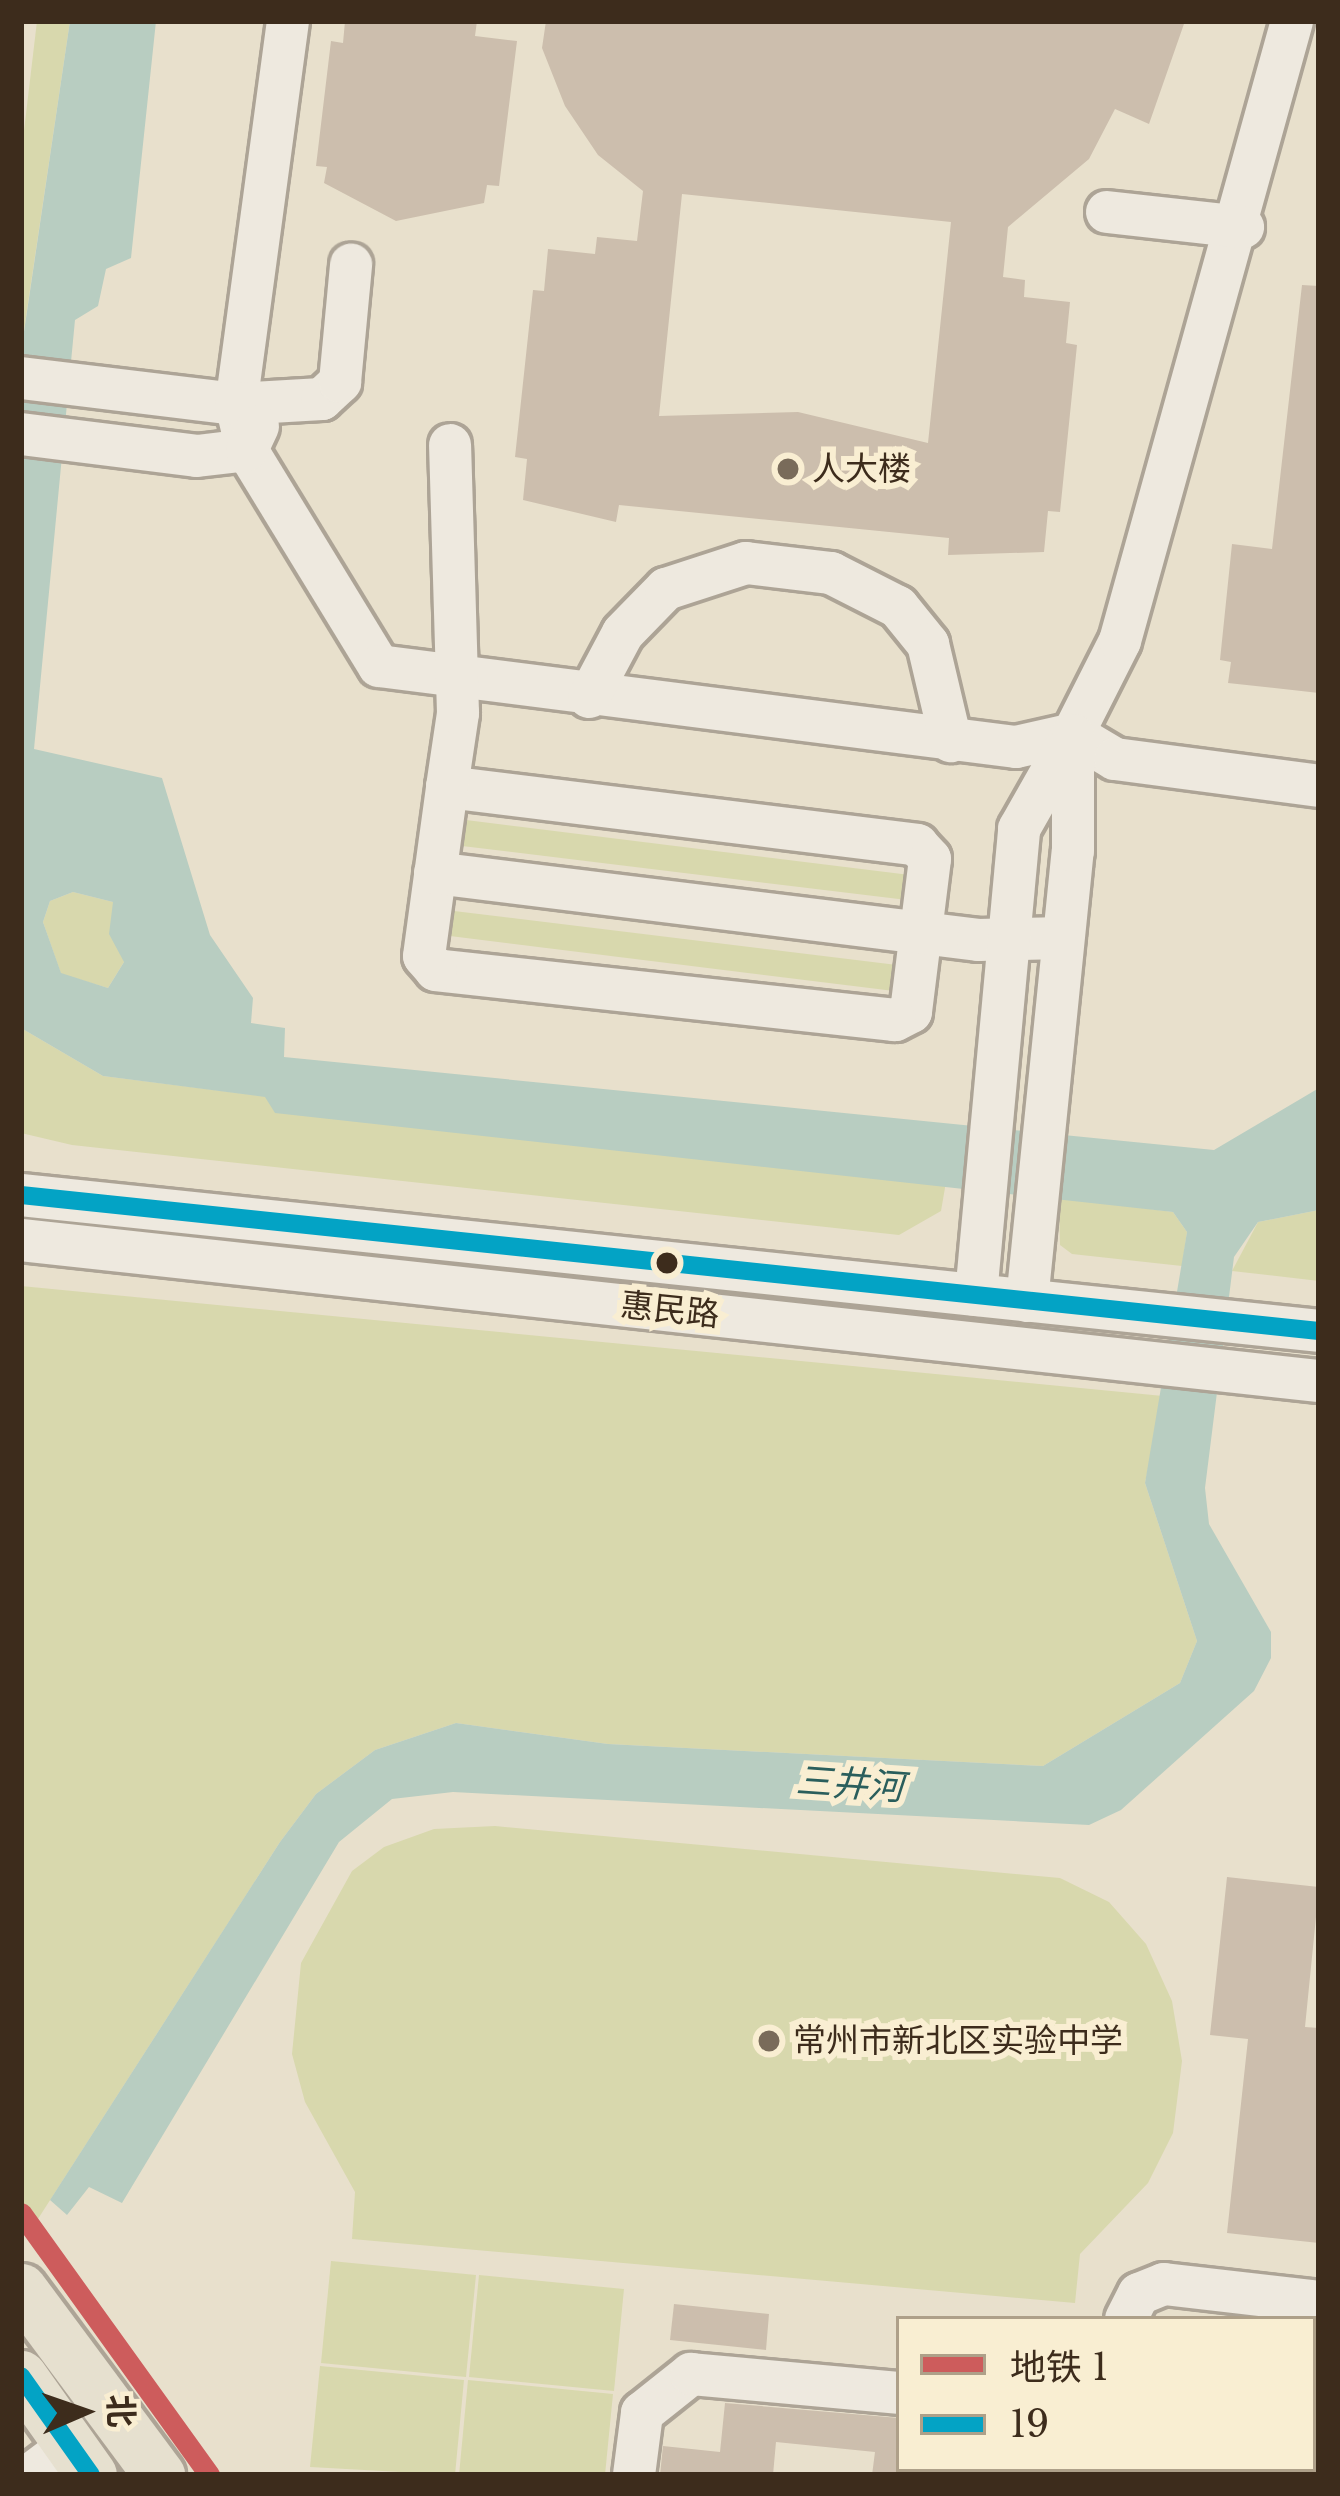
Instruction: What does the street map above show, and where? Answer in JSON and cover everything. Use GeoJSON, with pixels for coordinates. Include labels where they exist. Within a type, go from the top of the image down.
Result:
{"type":"FeatureCollection","features":[{"type":"Feature","properties":{"kind":"main road"},"geometry":{"type":"LineString","coordinates":[[21,2289],[159,2475]]}},
{"type":"Feature","properties":{"kind":"main road"},"geometry":{"type":"LineString","coordinates":[[21,2376],[64,2465]]}},
{"type":"Feature","properties":{"kind":"street"},"geometry":{"type":"LineString","coordinates":[[288,21],[247,450],[363,649],[401,674],[1016,747],[1073,734],[1114,759],[1319,786]]}},
{"type":"Feature","properties":{"kind":"street"},"geometry":{"type":"LineString","coordinates":[[976,1295],[1019,829],[1120,641],[1299,48]]}},
{"type":"Feature","properties":{"kind":"street"},"geometry":{"type":"LineString","coordinates":[[1107,212],[1243,227]]}},
{"type":"Feature","properties":{"kind":"street"},"geometry":{"type":"LineString","coordinates":[[21,378],[253,403],[322,399],[340,382],[351,265]]}},
{"type":"Feature","properties":{"kind":"street"},"geometry":{"type":"LineString","coordinates":[[21,434],[197,456],[247,450]]}},
{"type":"Feature","properties":{"kind":"street"},"geometry":{"type":"LineString","coordinates":[[447,787],[917,845],[930,859],[910,1012],[895,1020],[436,970],[424,956],[459,680],[450,445]]}},
{"type":"Feature","properties":{"kind":"street"},"geometry":{"type":"LineString","coordinates":[[589,697],[623,633],[666,589],[746,562],[831,573],[898,607],[928,644],[951,741]]}},
{"type":"Feature","properties":{"kind":"street"},"geometry":{"type":"LineString","coordinates":[[1027,1301],[1063,938],[1073,734]]}},
{"type":"Feature","properties":{"kind":"street"},"geometry":{"type":"LineString","coordinates":[[435,873],[921,933],[1063,938]]}},
{"type":"Feature","properties":{"kind":"street"},"geometry":{"type":"LineString","coordinates":[[21,1172],[93,1202]]}},
{"type":"Feature","properties":{"kind":"street","name":"惠民路"},"geometry":{"type":"LineString","coordinates":[[21,1195],[1319,1331]]}},
{"type":"Feature","properties":{"kind":"street","name":"惠民路"},"geometry":{"type":"LineString","coordinates":[[21,1240],[1319,1381]]}},
{"type":"Feature","properties":{"kind":"street"},"geometry":{"type":"LineString","coordinates":[[1128,2316],[1139,2294],[1164,2284],[1319,2302]]}},
{"type":"Feature","properties":{"kind":"street"},"geometry":{"type":"LineString","coordinates":[[634,2475],[642,2413],[691,2374],[896,2393]]}},
{"type":"Feature","properties":{"kind":"green space"},"geometry":{"type":"Polygon","coordinates":[[[37,21],[70,21],[23,337],[21,156],[37,21]]]}},
{"type":"Feature","properties":{"kind":"green space"},"geometry":{"type":"Polygon","coordinates":[[[466,820],[910,875],[907,900],[462,846],[466,820]]]}},
{"type":"Feature","properties":{"kind":"green space"},"geometry":{"type":"Polygon","coordinates":[[[73,892],[113,902],[124,962],[108,988],[61,974],[43,922],[50,901],[73,892]]]}},
{"type":"Feature","properties":{"kind":"green space"},"geometry":{"type":"Polygon","coordinates":[[[454,911],[897,965],[894,991],[450,936],[454,911]]]}},
{"type":"Feature","properties":{"kind":"green space"},"geometry":{"type":"Polygon","coordinates":[[[21,1028],[103,1076],[946,1182],[941,1211],[899,1235],[72,1145],[21,1133],[21,1028]]]}},
{"type":"Feature","properties":{"kind":"green space"},"geometry":{"type":"Polygon","coordinates":[[[1059,1197],[1173,1212],[1187,1232],[1182,1266],[1072,1254],[1060,1245],[1059,1197]]]}},
{"type":"Feature","properties":{"kind":"green space"},"geometry":{"type":"Polygon","coordinates":[[[1319,1210],[1319,1281],[1232,1271],[1258,1222],[1319,1210]]]}},
{"type":"Feature","properties":{"kind":"green space"},"geometry":{"type":"Polygon","coordinates":[[[21,1286],[1163,1396],[1145,1483],[1197,1641],[1180,1683],[1043,1766],[608,1744],[456,1723],[375,1750],[316,1794],[280,1842],[36,2222],[21,2200],[21,1286]]]}},
{"type":"Feature","properties":{"kind":"green space"},"geometry":{"type":"Polygon","coordinates":[[[495,1826],[1060,1878],[1109,1902],[1146,1944],[1172,2001],[1182,2061],[1173,2133],[1148,2183],[1080,2254],[1075,2303],[352,2239],[355,2192],[305,2102],[292,2054],[301,1963],[352,1871],[384,1847],[434,1829],[495,1826]]]}},
{"type":"Feature","properties":{"kind":"green space"},"geometry":{"type":"Polygon","coordinates":[[[331,2261],[476,2275],[466,2377],[321,2363],[331,2261]]]}},
{"type":"Feature","properties":{"kind":"green space"},"geometry":{"type":"Polygon","coordinates":[[[479,2275],[624,2289],[614,2391],[469,2377],[479,2275]]]}},
{"type":"Feature","properties":{"kind":"green space"},"geometry":{"type":"Polygon","coordinates":[[[320,2366],[464,2380],[455,2475],[310,2467],[320,2366]]]}},
{"type":"Feature","properties":{"kind":"green space"},"geometry":{"type":"Polygon","coordinates":[[[468,2380],[613,2394],[605,2475],[459,2475],[468,2380]]]}},
{"type":"Feature","properties":{"kind":"water","name":"三井河"},"geometry":{"type":"Polygon","coordinates":[[[70,21],[156,21],[131,258],[106,269],[98,306],[75,320],[34,749],[162,778],[210,935],[253,998],[251,1023],[285,1028],[284,1057],[1214,1150],[1319,1088],[1319,1210],[1258,1222],[1234,1257],[1205,1488],[1209,1524],[1271,1632],[1271,1658],[1254,1691],[1121,1810],[1089,1825],[453,1792],[392,1799],[339,1842],[122,2203],[89,2187],[67,2215],[50,2200],[280,1842],[316,1794],[375,1750],[456,1723],[608,1744],[1043,1766],[1180,1683],[1197,1641],[1145,1483],[1187,1232],[1173,1212],[275,1113],[265,1097],[103,1076],[21,1028],[21,352],[70,21]],[[73,892],[50,901],[43,922],[61,973],[108,988],[124,962],[109,934],[113,902],[73,892]]]}},
{"type":"Feature","properties":{"kind":"building"},"geometry":{"type":"Polygon","coordinates":[[[345,21],[477,21],[475,36],[517,41],[499,186],[487,185],[484,203],[396,221],[324,183],[327,167],[316,166],[331,41],[343,43],[345,21]]]}},
{"type":"Feature","properties":{"kind":"building"},"geometry":{"type":"Polygon","coordinates":[[[546,21],[1185,21],[1149,124],[1115,109],[1089,159],[1008,227],[1003,277],[1025,280],[1024,297],[1070,302],[1066,343],[1077,345],[1060,512],[1048,511],[1044,552],[948,555],[949,538],[619,505],[616,522],[523,500],[527,459],[515,457],[533,290],[544,291],[548,249],[595,254],[597,237],[637,241],[643,191],[598,155],[565,106],[542,48],[546,21]],[[682,194],[659,416],[798,412],[928,443],[951,222],[682,194]]]}},
{"type":"Feature","properties":{"kind":"building"},"geometry":{"type":"Polygon","coordinates":[[[1302,285],[1319,286],[1319,693],[1228,683],[1231,662],[1220,660],[1232,544],[1272,549],[1302,285]]]}},
{"type":"Feature","properties":{"kind":"building"},"geometry":{"type":"Polygon","coordinates":[[[1227,1877],[1319,1887],[1305,2027],[1319,2028],[1319,2243],[1227,2233],[1248,2039],[1210,2035],[1227,1877]]]}},
{"type":"Feature","properties":{"kind":"building"},"geometry":{"type":"Polygon","coordinates":[[[674,2304],[769,2314],[766,2350],[670,2340],[674,2304]]]}},
{"type":"Feature","properties":{"kind":"building"},"geometry":{"type":"Polygon","coordinates":[[[725,2403],[896,2418],[899,2475],[872,2475],[875,2452],[776,2442],[773,2475],[660,2475],[663,2446],[720,2452],[725,2403]]]}},
{"type":"Feature","properties":{"kind":"metro line","name":"1"},"geometry":{"type":"LineString","coordinates":[[21,2213],[209,2475]]}},
{"type":"Feature","properties":{"kind":"transit line","name":"19"},"geometry":{"type":"LineString","coordinates":[[21,1195],[1319,1331]]}},
{"type":"Feature","properties":{"kind":"transit line","name":"19"},"geometry":{"type":"LineString","coordinates":[[21,2376],[91,2475]]}},
{"type":"Feature","properties":{"kind":"place","name":"人大楼"},"geometry":{"type":"Point","coordinates":[788,469]}},
{"type":"Feature","properties":{"kind":"place","name":"常州市新北区实验中学"},"geometry":{"type":"Point","coordinates":[769,2041]}}]}
